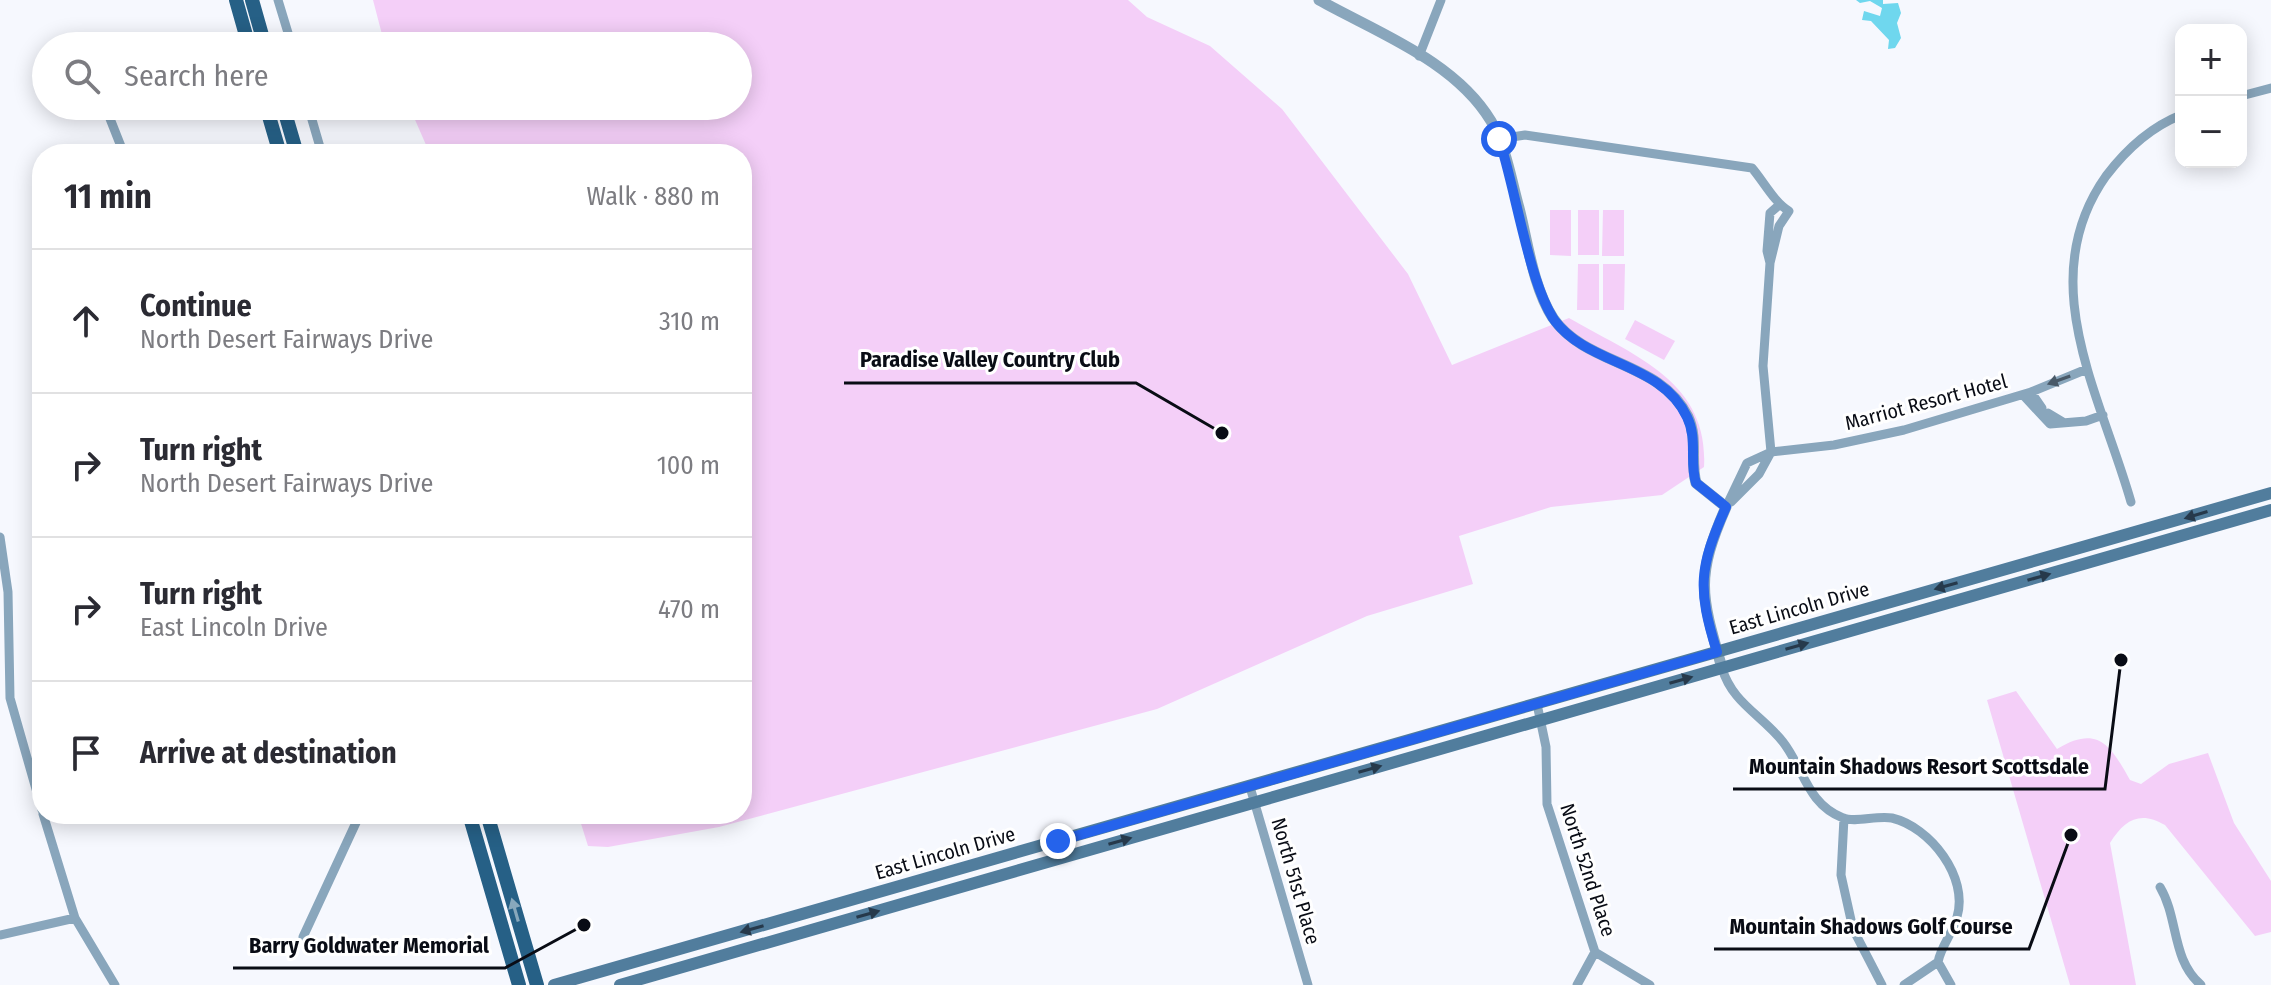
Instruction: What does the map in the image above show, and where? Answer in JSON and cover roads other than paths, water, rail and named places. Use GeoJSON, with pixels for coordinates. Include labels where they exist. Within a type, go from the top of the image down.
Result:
{"type":"FeatureCollection","features":[{"type":"Feature","properties":{"kind":"main road"},"geometry":{"type":"LineString","coordinates":[[236,0],[245,32]]}},
{"type":"Feature","properties":{"kind":"main road"},"geometry":{"type":"LineString","coordinates":[[252,0],[261,32]]}},
{"type":"Feature","properties":{"kind":"main road"},"geometry":{"type":"LineString","coordinates":[[270,120],[277,144]]}},
{"type":"Feature","properties":{"kind":"main road"},"geometry":{"type":"LineString","coordinates":[[287,120],[294,144]]}},
{"type":"Feature","properties":{"kind":"main road","name":"East Lincoln Drive"},"geometry":{"type":"LineString","coordinates":[[554,985],[2271,493]]}},
{"type":"Feature","properties":{"kind":"main road","name":"East Lincoln Drive"},"geometry":{"type":"LineString","coordinates":[[620,985],[2271,510]]}},
{"type":"Feature","properties":{"kind":"main road"},"geometry":{"type":"LineString","coordinates":[[2092,561],[2103,551],[2153,536],[2163,525]]}},
{"type":"Feature","properties":{"kind":"main road"},"geometry":{"type":"LineString","coordinates":[[1906,598],[1910,614]]}},
{"type":"Feature","properties":{"kind":"main road"},"geometry":{"type":"LineString","coordinates":[[472,824],[519,985]]}},
{"type":"Feature","properties":{"kind":"main road"},"geometry":{"type":"LineString","coordinates":[[490,824],[537,985]]}},
{"type":"Feature","properties":{"kind":"street"},"geometry":{"type":"LineString","coordinates":[[278,0],[288,32]]}},
{"type":"Feature","properties":{"kind":"street"},"geometry":{"type":"LineString","coordinates":[[1319,0],[1419,56],[1463,86],[1490,120],[1499,139],[1541,290],[1552,316],[1575,339],[1641,372],[1674,398],[1686,415],[1694,438],[1696,483],[1726,507]]}},
{"type":"Feature","properties":{"kind":"street"},"geometry":{"type":"LineString","coordinates":[[1419,56],[1441,0]]}},
{"type":"Feature","properties":{"kind":"street"},"geometry":{"type":"LineString","coordinates":[[2247,94],[2271,88]]}},
{"type":"Feature","properties":{"kind":"street"},"geometry":{"type":"LineString","coordinates":[[2131,502],[2075,327],[2071,293],[2073,260],[2101,184],[2118,160],[2155,129],[2175,118]]}},
{"type":"Feature","properties":{"kind":"street"},"geometry":{"type":"LineString","coordinates":[[111,120],[120,144]]}},
{"type":"Feature","properties":{"kind":"street"},"geometry":{"type":"LineString","coordinates":[[312,120],[319,144]]}},
{"type":"Feature","properties":{"kind":"street"},"geometry":{"type":"LineString","coordinates":[[1499,139],[1525,135],[1752,168],[1779,205],[1789,211],[1779,226],[1770,263],[1763,366],[1771,452],[1759,474],[1726,507]]}},
{"type":"Feature","properties":{"kind":"street"},"geometry":{"type":"LineString","coordinates":[[1770,263],[1767,251],[1770,213],[1779,205]]}},
{"type":"Feature","properties":{"kind":"street","name":"Marriot Resort Hotel"},"geometry":{"type":"LineString","coordinates":[[1771,452],[1834,445],[1904,430],[2027,394],[2087,369]]}},
{"type":"Feature","properties":{"kind":"street"},"geometry":{"type":"LineString","coordinates":[[2027,394],[2050,424],[2070,424],[2103,415]]}},
{"type":"Feature","properties":{"kind":"street"},"geometry":{"type":"LineString","coordinates":[[2027,394],[2045,411],[2070,424]]}},
{"type":"Feature","properties":{"kind":"street"},"geometry":{"type":"LineString","coordinates":[[1771,452],[1755,458],[1741,470],[1704,566],[1704,603],[1730,690],[1782,740],[1812,796],[1844,818],[1892,818],[1915,828],[1939,850],[1955,883],[1959,904],[1957,918],[1938,962],[1904,985]]}},
{"type":"Feature","properties":{"kind":"street"},"geometry":{"type":"LineString","coordinates":[[0,537],[8,592],[10,698],[32,776]]}},
{"type":"Feature","properties":{"kind":"street","name":"North 52nd Place"},"geometry":{"type":"LineString","coordinates":[[1537,704],[1546,747],[1547,804],[1595,952]]}},
{"type":"Feature","properties":{"kind":"street","name":"North 51st Place"},"geometry":{"type":"LineString","coordinates":[[1250,787],[1308,985]]}},
{"type":"Feature","properties":{"kind":"street"},"geometry":{"type":"LineString","coordinates":[[1844,818],[1841,875],[1853,929],[1882,985]]}},
{"type":"Feature","properties":{"kind":"street"},"geometry":{"type":"LineString","coordinates":[[46,824],[75,918],[115,985]]}},
{"type":"Feature","properties":{"kind":"street"},"geometry":{"type":"LineString","coordinates":[[303,937],[355,824]]}},
{"type":"Feature","properties":{"kind":"street"},"geometry":{"type":"LineString","coordinates":[[2160,887],[2169,903],[2178,954],[2201,985]]}},
{"type":"Feature","properties":{"kind":"street"},"geometry":{"type":"LineString","coordinates":[[0,935],[75,918]]}},
{"type":"Feature","properties":{"kind":"street"},"geometry":{"type":"LineString","coordinates":[[1577,985],[1595,952],[1650,985]]}},
{"type":"Feature","properties":{"kind":"street"},"geometry":{"type":"LineString","coordinates":[[1938,962],[1951,985]]}},
{"type":"Feature","properties":{"kind":"water"},"geometry":{"type":"Polygon","coordinates":[[[1856,0],[1883,0],[1883,4],[1898,3],[1901,13],[1897,23],[1901,38],[1895,48],[1888,49],[1889,40],[1871,21],[1862,20],[1864,11],[1880,16],[1882,8],[1870,1],[1860,3],[1856,0]]]}},
{"type":"Feature","properties":{"kind":"place","name":"Paradise Valley Country Club"},"geometry":{"type":"Point","coordinates":[1222,433]}},
{"type":"Feature","properties":{"kind":"place","name":"Mountain Shadows Resort Scottsdale"},"geometry":{"type":"Point","coordinates":[2121,660]}},
{"type":"Feature","properties":{"kind":"place","name":"Mountain Shadows Golf Course"},"geometry":{"type":"Point","coordinates":[2071,835]}},
{"type":"Feature","properties":{"kind":"place","name":"Barry Goldwater Memorial"},"geometry":{"type":"Point","coordinates":[584,925]}}]}
